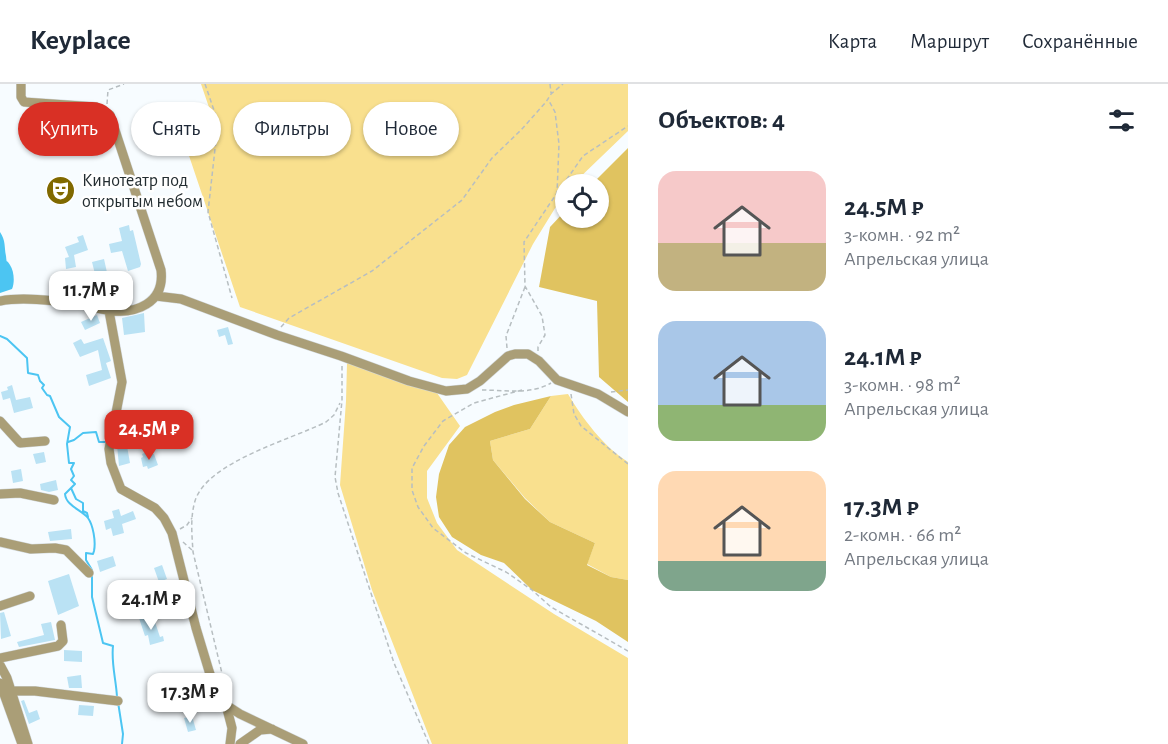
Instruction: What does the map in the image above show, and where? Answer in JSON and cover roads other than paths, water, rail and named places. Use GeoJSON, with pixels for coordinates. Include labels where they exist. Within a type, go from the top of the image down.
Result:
{"type":"FeatureCollection","features":[{"type":"Feature","properties":{"kind":"street"},"geometry":{"type":"LineString","coordinates":[[0,301],[67,302],[109,311],[136,308],[147,304],[156,296],[161,286],[161,270],[112,118],[102,109],[24,102],[21,97],[21,84]]}},
{"type":"Feature","properties":{"kind":"street"},"geometry":{"type":"LineString","coordinates":[[156,296],[176,297],[276,335],[409,381],[446,391],[467,389],[480,381],[508,356],[528,354],[539,361],[557,380],[598,394],[628,412]]}},
{"type":"Feature","properties":{"kind":"street"},"geometry":{"type":"LineString","coordinates":[[109,311],[122,382],[109,444],[111,463],[121,489],[155,508],[164,518],[172,533],[212,680],[226,705],[232,728],[230,744]]}},
{"type":"Feature","properties":{"kind":"street"},"geometry":{"type":"LineString","coordinates":[[0,421],[20,443],[45,441]]}},
{"type":"Feature","properties":{"kind":"street"},"geometry":{"type":"LineString","coordinates":[[0,494],[20,493],[54,500]]}},
{"type":"Feature","properties":{"kind":"street"},"geometry":{"type":"LineString","coordinates":[[0,542],[31,549],[66,550],[89,573]]}},
{"type":"Feature","properties":{"kind":"street"},"geometry":{"type":"LineString","coordinates":[[0,606],[30,596]]}},
{"type":"Feature","properties":{"kind":"street"},"geometry":{"type":"LineString","coordinates":[[0,658],[57,646],[63,641],[61,625]]}},
{"type":"Feature","properties":{"kind":"street"},"geometry":{"type":"LineString","coordinates":[[0,665],[28,744]]}},
{"type":"Feature","properties":{"kind":"street"},"geometry":{"type":"LineString","coordinates":[[0,683],[22,744]]}},
{"type":"Feature","properties":{"kind":"street"},"geometry":{"type":"LineString","coordinates":[[11,691],[44,692],[118,701]]}},
{"type":"Feature","properties":{"kind":"street"},"geometry":{"type":"LineString","coordinates":[[226,705],[303,744]]}},
{"type":"Feature","properties":{"kind":"street"},"geometry":{"type":"LineString","coordinates":[[240,744],[260,730],[278,730]]}},
{"type":"Feature","properties":{"kind":"water"},"geometry":{"type":"Polygon","coordinates":[[[0,232],[14,280],[12,289],[0,293],[0,232]]]}},
{"type":"Feature","properties":{"kind":"waterway"},"geometry":{"type":"LineString","coordinates":[[0,336],[7,339],[27,358],[28,373],[38,375],[44,385],[42,388],[50,396],[59,417],[70,427],[67,444],[69,463],[74,463],[71,469],[74,476],[71,480],[75,484],[71,488],[76,499],[83,503],[83,511],[88,517]]}},
{"type":"Feature","properties":{"kind":"waterway"},"geometry":{"type":"LineString","coordinates":[[68,442],[83,433],[96,432],[99,442],[106,442]]}},
{"type":"Feature","properties":{"kind":"waterway"},"geometry":{"type":"LineString","coordinates":[[114,439],[127,441],[129,437],[142,433],[148,439],[163,440],[165,434]]}},
{"type":"Feature","properties":{"kind":"waterway"},"geometry":{"type":"LineString","coordinates":[[71,488],[65,494],[68,502],[88,518],[94,533],[94,551],[93,554],[86,553],[86,560],[92,570],[92,597],[103,643],[113,646],[117,697]]}},
{"type":"Feature","properties":{"kind":"waterway"},"geometry":{"type":"LineString","coordinates":[[118,702],[123,734],[122,744]]}},
{"type":"Feature","properties":{"kind":"place","name":"Кинотеатр под открытым небом"},"geometry":{"type":"Point","coordinates":[61,190]}}]}
